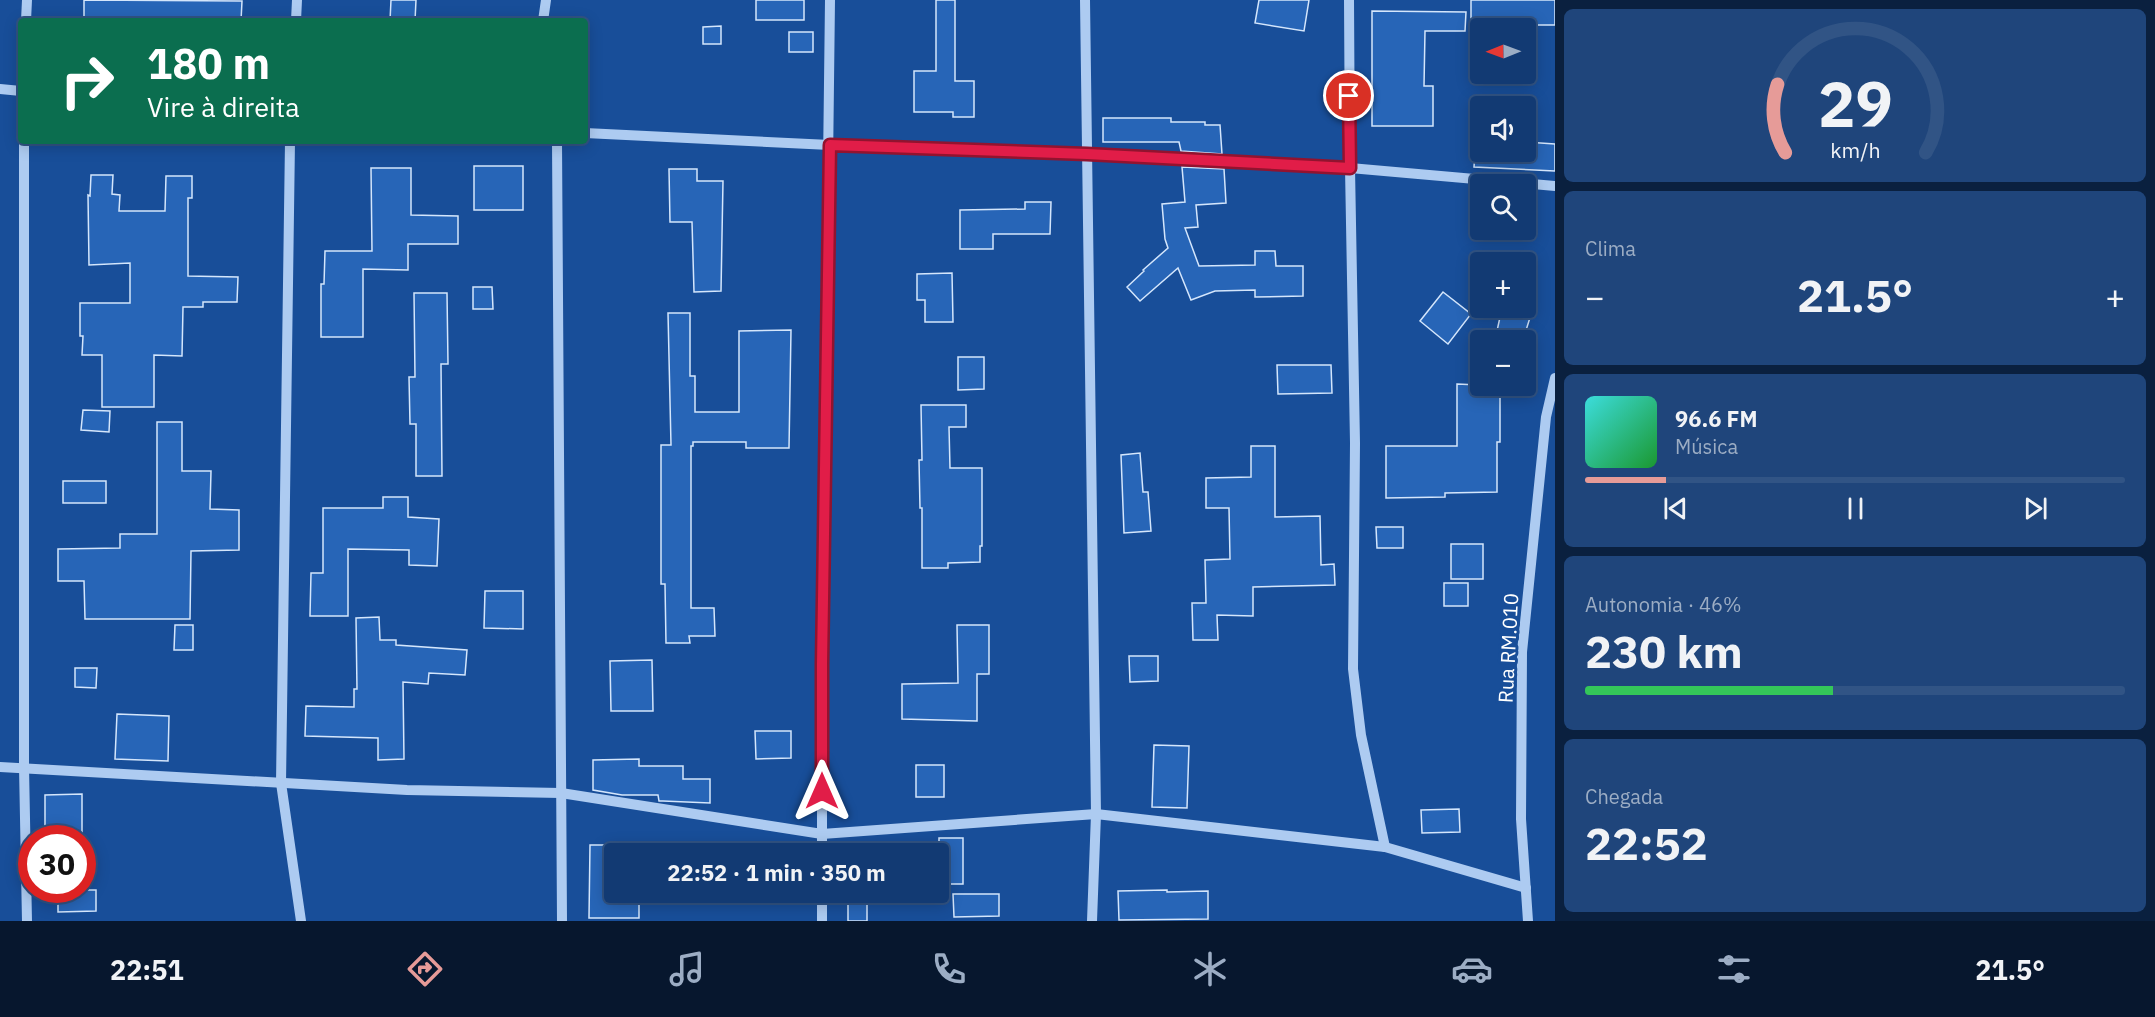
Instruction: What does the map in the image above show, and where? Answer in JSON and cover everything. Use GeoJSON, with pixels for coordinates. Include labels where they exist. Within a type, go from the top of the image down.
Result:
{"type":"FeatureCollection","features":[{"type":"Feature","properties":{"kind":"street"},"geometry":{"type":"LineString","coordinates":[[27,0],[27,18]]}},
{"type":"Feature","properties":{"kind":"street"},"geometry":{"type":"LineString","coordinates":[[296,18],[297,0]]}},
{"type":"Feature","properties":{"kind":"street"},"geometry":{"type":"LineString","coordinates":[[543,18],[546,0]]}},
{"type":"Feature","properties":{"kind":"street"},"geometry":{"type":"LineString","coordinates":[[822,843],[830,0]]}},
{"type":"Feature","properties":{"kind":"street"},"geometry":{"type":"LineString","coordinates":[[1085,0],[1096,814],[1092,921]]}},
{"type":"Feature","properties":{"kind":"street"},"geometry":{"type":"LineString","coordinates":[[1349,0],[1355,443],[1353,669],[1361,735],[1386,846]]}},
{"type":"Feature","properties":{"kind":"street"},"geometry":{"type":"LineString","coordinates":[[0,89],[18,91]]}},
{"type":"Feature","properties":{"kind":"street"},"geometry":{"type":"LineString","coordinates":[[588,133],[1087,154],[1350,168],[1555,186]]}},
{"type":"Feature","properties":{"kind":"street"},"geometry":{"type":"LineString","coordinates":[[24,144],[24,767],[27,921]]}},
{"type":"Feature","properties":{"kind":"street"},"geometry":{"type":"LineString","coordinates":[[290,144],[281,783],[301,921]]}},
{"type":"Feature","properties":{"kind":"street"},"geometry":{"type":"LineString","coordinates":[[557,144],[562,921]]}},
{"type":"Feature","properties":{"kind":"street","name":"Rua RM.010"},"geometry":{"type":"LineString","coordinates":[[1528,921],[1521,819],[1522,652],[1546,417],[1555,378]]}},
{"type":"Feature","properties":{"kind":"street"},"geometry":{"type":"LineString","coordinates":[[0,767],[407,790],[561,793],[822,834],[1096,814],[1386,846],[1526,888]]}},
{"type":"Feature","properties":{"kind":"street"},"geometry":{"type":"LineString","coordinates":[[822,903],[822,921]]}},
{"type":"Feature","properties":{"kind":"building"},"geometry":{"type":"Polygon","coordinates":[[[84,0],[242,1],[241,18],[84,18],[84,0]]]}},
{"type":"Feature","properties":{"kind":"building"},"geometry":{"type":"Polygon","coordinates":[[[391,0],[416,0],[415,18],[390,18],[391,0]]]}},
{"type":"Feature","properties":{"kind":"building"},"geometry":{"type":"Polygon","coordinates":[[[756,0],[804,0],[804,20],[756,20],[756,0]]]}},
{"type":"Feature","properties":{"kind":"building"},"geometry":{"type":"Polygon","coordinates":[[[936,0],[955,0],[955,81],[974,81],[974,117],[953,117],[953,112],[914,112],[914,71],[936,71],[936,0]]]}},
{"type":"Feature","properties":{"kind":"building"},"geometry":{"type":"Polygon","coordinates":[[[1259,0],[1309,0],[1304,31],[1255,23],[1259,0]]]}},
{"type":"Feature","properties":{"kind":"building"},"geometry":{"type":"Polygon","coordinates":[[[1471,0],[1555,0],[1555,25],[1536,25],[1536,18],[1471,18],[1471,0]]]}},
{"type":"Feature","properties":{"kind":"building"},"geometry":{"type":"Polygon","coordinates":[[[1372,11],[1466,12],[1465,31],[1425,31],[1424,86],[1433,86],[1433,126],[1372,126],[1372,11]]]}},
{"type":"Feature","properties":{"kind":"building"},"geometry":{"type":"Polygon","coordinates":[[[721,26],[721,44],[703,44],[703,27],[721,26]]]}},
{"type":"Feature","properties":{"kind":"building"},"geometry":{"type":"Polygon","coordinates":[[[789,32],[813,32],[813,52],[789,52],[789,32]]]}},
{"type":"Feature","properties":{"kind":"building"},"geometry":{"type":"Polygon","coordinates":[[[1103,118],[1171,118],[1171,122],[1205,122],[1205,125],[1220,125],[1222,154],[1181,151],[1179,142],[1103,142],[1103,118]]]}},
{"type":"Feature","properties":{"kind":"building"},"geometry":{"type":"Polygon","coordinates":[[[1536,143],[1555,144],[1555,171],[1474,167],[1474,162],[1536,162],[1536,143]]]}},
{"type":"Feature","properties":{"kind":"building"},"geometry":{"type":"Polygon","coordinates":[[[474,166],[523,166],[523,210],[474,210],[474,166]]]}},
{"type":"Feature","properties":{"kind":"building"},"geometry":{"type":"Polygon","coordinates":[[[1182,167],[1224,169],[1226,203],[1196,205],[1198,227],[1185,228],[1199,266],[1255,265],[1255,251],[1275,251],[1276,266],[1303,266],[1303,296],[1255,297],[1255,290],[1215,291],[1191,300],[1178,268],[1140,301],[1127,287],[1168,248],[1162,204],[1185,202],[1182,167]]]}},
{"type":"Feature","properties":{"kind":"building"},"geometry":{"type":"Polygon","coordinates":[[[371,168],[411,168],[411,215],[458,216],[458,244],[408,244],[408,270],[363,269],[363,337],[321,337],[321,284],[324,284],[325,251],[372,251],[371,168]]]}},
{"type":"Feature","properties":{"kind":"building"},"geometry":{"type":"Polygon","coordinates":[[[669,169],[697,169],[697,181],[723,181],[721,291],[694,292],[692,222],[670,222],[669,169]]]}},
{"type":"Feature","properties":{"kind":"building"},"geometry":{"type":"Polygon","coordinates":[[[91,175],[113,175],[112,194],[120,195],[119,211],[165,211],[166,176],[192,176],[192,198],[188,198],[188,276],[238,277],[237,302],[203,302],[203,307],[183,307],[182,356],[154,355],[154,407],[102,407],[102,355],[82,355],[80,303],[130,303],[130,263],[89,265],[88,195],[90,196],[91,175]]]}},
{"type":"Feature","properties":{"kind":"building"},"geometry":{"type":"Polygon","coordinates":[[[1025,202],[1051,202],[1050,234],[993,234],[993,249],[960,249],[960,210],[1025,209],[1025,202]]]}},
{"type":"Feature","properties":{"kind":"building"},"geometry":{"type":"Polygon","coordinates":[[[952,273],[953,322],[925,322],[925,300],[917,300],[917,274],[952,273]]]}},
{"type":"Feature","properties":{"kind":"building"},"geometry":{"type":"Polygon","coordinates":[[[473,287],[492,287],[493,309],[473,309],[473,287]]]}},
{"type":"Feature","properties":{"kind":"building"},"geometry":{"type":"Polygon","coordinates":[[[1443,292],[1470,313],[1448,344],[1420,321],[1443,292]]]}},
{"type":"Feature","properties":{"kind":"building"},"geometry":{"type":"Polygon","coordinates":[[[414,293],[447,293],[448,364],[441,364],[442,476],[416,476],[416,424],[410,424],[409,377],[415,377],[414,293]]]}},
{"type":"Feature","properties":{"kind":"building"},"geometry":{"type":"Polygon","coordinates":[[[668,313],[690,313],[690,376],[695,376],[695,412],[739,412],[739,331],[791,330],[789,448],[746,448],[746,442],[693,442],[691,446],[691,608],[714,608],[715,636],[689,636],[690,643],[666,643],[665,584],[661,584],[661,445],[671,445],[668,313]]]}},
{"type":"Feature","properties":{"kind":"building"},"geometry":{"type":"Polygon","coordinates":[[[1500,318],[1530,318],[1526,330],[1497,330],[1500,318]]]}},
{"type":"Feature","properties":{"kind":"building"},"geometry":{"type":"Polygon","coordinates":[[[958,357],[984,357],[984,389],[958,390],[958,357]]]}},
{"type":"Feature","properties":{"kind":"building"},"geometry":{"type":"Polygon","coordinates":[[[1277,365],[1331,365],[1332,393],[1278,394],[1277,365]]]}},
{"type":"Feature","properties":{"kind":"building"},"geometry":{"type":"Polygon","coordinates":[[[1457,384],[1470,385],[1470,396],[1500,396],[1497,492],[1445,493],[1445,497],[1386,498],[1386,446],[1457,446],[1457,384]]]}},
{"type":"Feature","properties":{"kind":"building"},"geometry":{"type":"Polygon","coordinates":[[[921,405],[966,405],[966,427],[949,427],[950,468],[982,468],[980,562],[948,563],[948,568],[922,568],[919,460],[922,460],[921,405]]]}},
{"type":"Feature","properties":{"kind":"building"},"geometry":{"type":"Polygon","coordinates":[[[83,410],[110,411],[109,432],[81,430],[83,410]]]}},
{"type":"Feature","properties":{"kind":"building"},"geometry":{"type":"Polygon","coordinates":[[[157,422],[182,422],[182,471],[211,471],[210,509],[239,510],[239,550],[191,551],[190,619],[85,619],[84,581],[58,581],[58,549],[120,548],[120,534],[157,534],[157,422]]]}},
{"type":"Feature","properties":{"kind":"building"},"geometry":{"type":"Polygon","coordinates":[[[1251,446],[1275,446],[1275,517],[1320,516],[1321,565],[1334,564],[1335,585],[1253,587],[1253,616],[1217,615],[1218,640],[1193,640],[1192,603],[1206,603],[1205,560],[1230,559],[1229,508],[1206,508],[1206,478],[1251,477],[1251,446]]]}},
{"type":"Feature","properties":{"kind":"building"},"geometry":{"type":"Polygon","coordinates":[[[1140,453],[1143,492],[1148,492],[1151,531],[1124,533],[1121,455],[1140,453]]]}},
{"type":"Feature","properties":{"kind":"building"},"geometry":{"type":"Polygon","coordinates":[[[63,481],[106,481],[106,503],[63,503],[63,481]]]}},
{"type":"Feature","properties":{"kind":"building"},"geometry":{"type":"Polygon","coordinates":[[[383,497],[408,497],[408,517],[439,519],[437,566],[409,565],[409,550],[348,549],[348,616],[310,616],[311,573],[323,573],[323,508],[383,508],[383,497]]]}},
{"type":"Feature","properties":{"kind":"building"},"geometry":{"type":"Polygon","coordinates":[[[1376,527],[1403,527],[1403,548],[1377,548],[1376,527]]]}},
{"type":"Feature","properties":{"kind":"building"},"geometry":{"type":"Polygon","coordinates":[[[1451,544],[1483,544],[1483,579],[1451,579],[1451,544]]]}},
{"type":"Feature","properties":{"kind":"building"},"geometry":{"type":"Polygon","coordinates":[[[1444,583],[1468,583],[1468,606],[1444,606],[1444,583]]]}},
{"type":"Feature","properties":{"kind":"building"},"geometry":{"type":"Polygon","coordinates":[[[485,591],[523,591],[523,629],[484,628],[485,591]]]}},
{"type":"Feature","properties":{"kind":"building"},"geometry":{"type":"Polygon","coordinates":[[[379,617],[380,640],[396,640],[396,645],[467,650],[465,675],[429,673],[428,684],[403,682],[404,759],[378,760],[378,738],[305,736],[306,706],[354,707],[354,689],[357,689],[356,618],[379,617]]]}},
{"type":"Feature","properties":{"kind":"building"},"geometry":{"type":"Polygon","coordinates":[[[175,625],[193,625],[193,650],[174,650],[175,625]]]}},
{"type":"Feature","properties":{"kind":"building"},"geometry":{"type":"Polygon","coordinates":[[[957,625],[989,625],[989,674],[977,674],[977,721],[902,719],[902,684],[958,683],[957,625]]]}},
{"type":"Feature","properties":{"kind":"building"},"geometry":{"type":"Polygon","coordinates":[[[1129,656],[1158,656],[1158,681],[1130,682],[1129,656]]]}},
{"type":"Feature","properties":{"kind":"building"},"geometry":{"type":"Polygon","coordinates":[[[652,660],[653,711],[611,711],[610,661],[652,660]]]}},
{"type":"Feature","properties":{"kind":"building"},"geometry":{"type":"Polygon","coordinates":[[[75,668],[97,668],[96,688],[75,687],[75,668]]]}},
{"type":"Feature","properties":{"kind":"building"},"geometry":{"type":"Polygon","coordinates":[[[117,714],[169,716],[168,761],[115,759],[117,714]]]}},
{"type":"Feature","properties":{"kind":"building"},"geometry":{"type":"Polygon","coordinates":[[[755,731],[791,731],[791,758],[756,759],[755,731]]]}},
{"type":"Feature","properties":{"kind":"building"},"geometry":{"type":"Polygon","coordinates":[[[1154,745],[1189,746],[1187,808],[1152,807],[1154,745]]]}},
{"type":"Feature","properties":{"kind":"building"},"geometry":{"type":"Polygon","coordinates":[[[639,759],[639,766],[683,766],[683,779],[710,779],[710,803],[659,801],[658,795],[622,795],[593,790],[593,760],[639,759]]]}},
{"type":"Feature","properties":{"kind":"building"},"geometry":{"type":"Polygon","coordinates":[[[916,765],[944,765],[944,797],[916,797],[916,765]]]}},
{"type":"Feature","properties":{"kind":"building"},"geometry":{"type":"Polygon","coordinates":[[[82,794],[82,825],[45,825],[45,795],[82,794]]]}},
{"type":"Feature","properties":{"kind":"building"},"geometry":{"type":"Polygon","coordinates":[[[1459,809],[1460,832],[1422,833],[1421,810],[1459,809]]]}},
{"type":"Feature","properties":{"kind":"building"},"geometry":{"type":"Polygon","coordinates":[[[939,838],[963,838],[963,884],[949,884],[949,843],[939,843],[939,838]]]}},
{"type":"Feature","properties":{"kind":"building"},"geometry":{"type":"Polygon","coordinates":[[[590,845],[604,845],[604,903],[639,903],[639,918],[589,918],[590,845]]]}},
{"type":"Feature","properties":{"kind":"building"},"geometry":{"type":"Polygon","coordinates":[[[1167,890],[1167,892],[1208,891],[1208,919],[1119,920],[1118,891],[1167,890]]]}},
{"type":"Feature","properties":{"kind":"building"},"geometry":{"type":"Polygon","coordinates":[[[953,894],[999,894],[999,916],[954,917],[953,894]]]}},
{"type":"Feature","properties":{"kind":"building"},"geometry":{"type":"Polygon","coordinates":[[[58,903],[96,903],[96,911],[58,912],[58,903]]]}},
{"type":"Feature","properties":{"kind":"building"},"geometry":{"type":"Polygon","coordinates":[[[848,903],[867,903],[867,921],[848,921],[848,903]]]}},
{"type":"Feature","properties":{"kind":"route"},"geometry":{"type":"LineString","coordinates":[[822,791],[830,145],[1087,154],[1350,168],[1349,96]]}}]}
